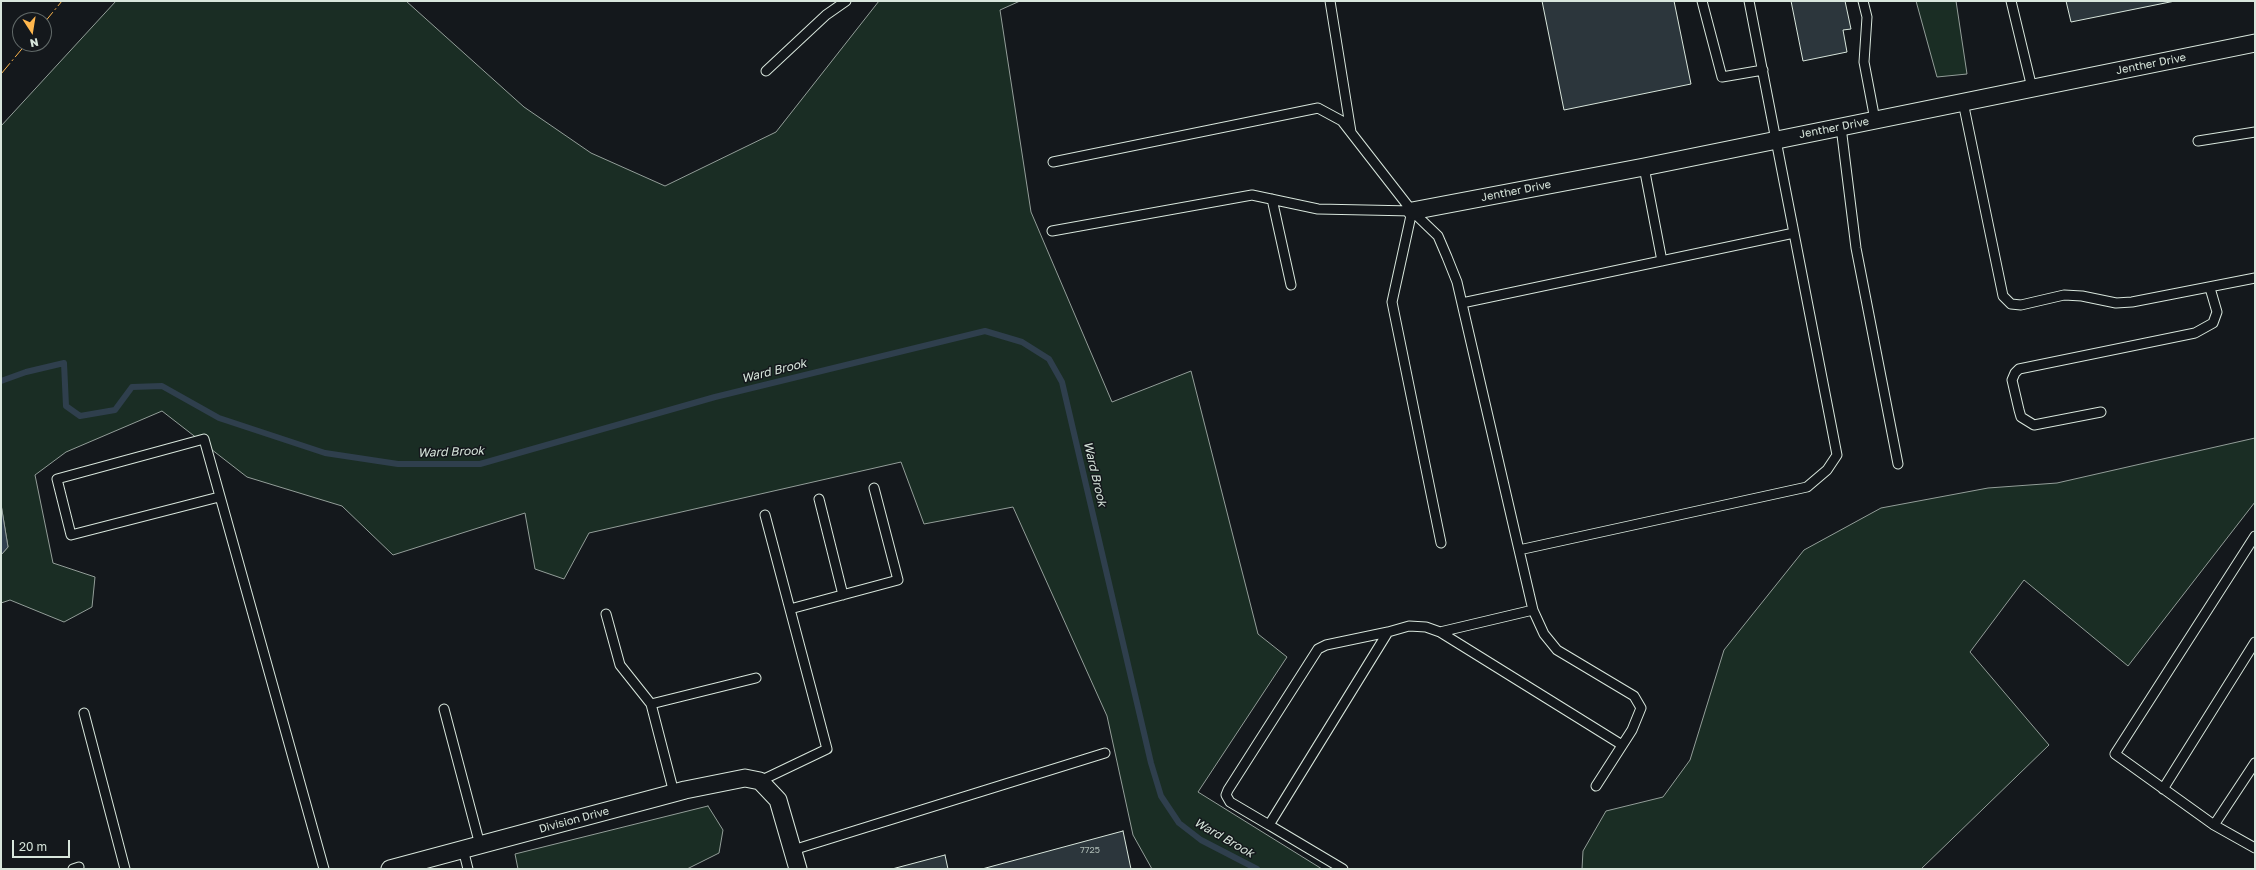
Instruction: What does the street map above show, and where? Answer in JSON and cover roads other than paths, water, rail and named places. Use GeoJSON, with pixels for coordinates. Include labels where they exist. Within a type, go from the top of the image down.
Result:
{"type":"FeatureCollection","features":[{"type":"Feature","properties":{"kind":"street","name":"Jenther Drive"},"geometry":{"type":"LineString","coordinates":[[1412,211],[1841,127],[2255,42]]}},
{"type":"Feature","properties":{"kind":"street","name":"Division Drive"},"geometry":{"type":"LineString","coordinates":[[390,869],[674,793],[745,778],[760,781]]}},
{"type":"Feature","properties":{"kind":"street"},"geometry":{"type":"LineString","coordinates":[[760,781],[778,800],[798,869]]}},
{"type":"Feature","properties":{"kind":"lane"},"geometry":{"type":"LineString","coordinates":[[766,71],[826,15],[846,1]]}},
{"type":"Feature","properties":{"kind":"lane"},"geometry":{"type":"LineString","coordinates":[[1330,1],[1351,133]]}},
{"type":"Feature","properties":{"kind":"lane"},"geometry":{"type":"LineString","coordinates":[[1702,1],[1722,77],[1763,70]]}},
{"type":"Feature","properties":{"kind":"lane"},"geometry":{"type":"LineString","coordinates":[[1519,550],[1807,487],[1827,470],[1837,454],[1749,1]]}},
{"type":"Feature","properties":{"kind":"lane"},"geometry":{"type":"LineString","coordinates":[[1863,1],[1867,17],[1864,62],[1875,120]]}},
{"type":"Feature","properties":{"kind":"lane"},"geometry":{"type":"LineString","coordinates":[[2011,1],[2032,88]]}},
{"type":"Feature","properties":{"kind":"lane"},"geometry":{"type":"LineString","coordinates":[[1963,102],[2003,296],[2011,304],[2021,305],[2064,295],[2082,296],[2116,303],[2132,302],[2255,278]]}},
{"type":"Feature","properties":{"kind":"lane"},"geometry":{"type":"LineString","coordinates":[[1053,162],[1318,108],[1342,120],[1412,211],[1438,236],[1457,282],[1533,610],[1544,634],[1557,650],[1634,696],[1641,708],[1632,730],[1596,786]]}},
{"type":"Feature","properties":{"kind":"lane"},"geometry":{"type":"LineString","coordinates":[[1841,127],[1856,248],[1898,464]]}},
{"type":"Feature","properties":{"kind":"lane"},"geometry":{"type":"LineString","coordinates":[[2198,141],[2255,132]]}},
{"type":"Feature","properties":{"kind":"lane"},"geometry":{"type":"LineString","coordinates":[[1644,166],[1662,261]]}},
{"type":"Feature","properties":{"kind":"lane"},"geometry":{"type":"LineString","coordinates":[[1052,231],[1252,195],[1318,209],[1412,211]]}},
{"type":"Feature","properties":{"kind":"lane"},"geometry":{"type":"LineString","coordinates":[[1272,199],[1291,286]]}},
{"type":"Feature","properties":{"kind":"lane"},"geometry":{"type":"LineString","coordinates":[[1412,211],[1392,302],[1441,543]]}},
{"type":"Feature","properties":{"kind":"lane"},"geometry":{"type":"LineString","coordinates":[[1462,303],[1794,233]]}},
{"type":"Feature","properties":{"kind":"lane"},"geometry":{"type":"LineString","coordinates":[[2101,412],[2034,425],[2021,417],[2018,410],[2012,380],[2015,372],[2019,369],[2195,333],[2213,323],[2217,312],[2210,288]]}},
{"type":"Feature","properties":{"kind":"lane"},"geometry":{"type":"LineString","coordinates":[[220,497],[71,535],[57,479],[204,439],[324,869]]}},
{"type":"Feature","properties":{"kind":"lane"},"geometry":{"type":"LineString","coordinates":[[790,609],[898,580],[874,488]]}},
{"type":"Feature","properties":{"kind":"lane"},"geometry":{"type":"LineString","coordinates":[[819,499],[843,595]]}},
{"type":"Feature","properties":{"kind":"lane"},"geometry":{"type":"LineString","coordinates":[[760,781],[828,749],[765,515]]}},
{"type":"Feature","properties":{"kind":"lane"},"geometry":{"type":"LineString","coordinates":[[2255,536],[2115,754],[2214,825],[2255,848]]}},
{"type":"Feature","properties":{"kind":"lane"},"geometry":{"type":"LineString","coordinates":[[1440,632],[1533,610]]}},
{"type":"Feature","properties":{"kind":"lane"},"geometry":{"type":"LineString","coordinates":[[606,614],[620,665],[651,704],[674,793]]}},
{"type":"Feature","properties":{"kind":"lane"},"geometry":{"type":"LineString","coordinates":[[1343,869],[1230,802],[1226,795],[1318,649],[1326,645],[1409,626],[1426,627],[1440,632],[1622,745]]}},
{"type":"Feature","properties":{"kind":"lane"},"geometry":{"type":"LineString","coordinates":[[1269,825],[1388,632]]}},
{"type":"Feature","properties":{"kind":"lane"},"geometry":{"type":"LineString","coordinates":[[2163,789],[2255,642]]}},
{"type":"Feature","properties":{"kind":"lane"},"geometry":{"type":"LineString","coordinates":[[651,704],[756,678]]}},
{"type":"Feature","properties":{"kind":"lane"},"geometry":{"type":"LineString","coordinates":[[444,709],[480,845]]}},
{"type":"Feature","properties":{"kind":"lane"},"geometry":{"type":"LineString","coordinates":[[84,713],[125,869]]}},
{"type":"Feature","properties":{"kind":"lane"},"geometry":{"type":"LineString","coordinates":[[793,850],[1105,753]]}},
{"type":"Feature","properties":{"kind":"lane"},"geometry":{"type":"LineString","coordinates":[[2214,825],[2255,763]]}},
{"type":"Feature","properties":{"kind":"lane"},"geometry":{"type":"LineString","coordinates":[[463,849],[468,869]]}},
{"type":"Feature","properties":{"kind":"water"},"geometry":{"type":"Polygon","coordinates":[[[1,504],[8,547],[1,555],[1,504]]]}},
{"type":"Feature","properties":{"kind":"waterway","name":"Ward Brook"},"geometry":{"type":"LineString","coordinates":[[1,381],[26,372],[64,363],[66,406],[80,416],[115,410],[132,387],[162,386],[219,418],[325,453],[398,464],[480,464],[715,397],[985,331],[1022,342],[1049,359],[1062,382],[1151,763],[1161,796],[1179,823],[1201,840],[1257,869]]}}]}
